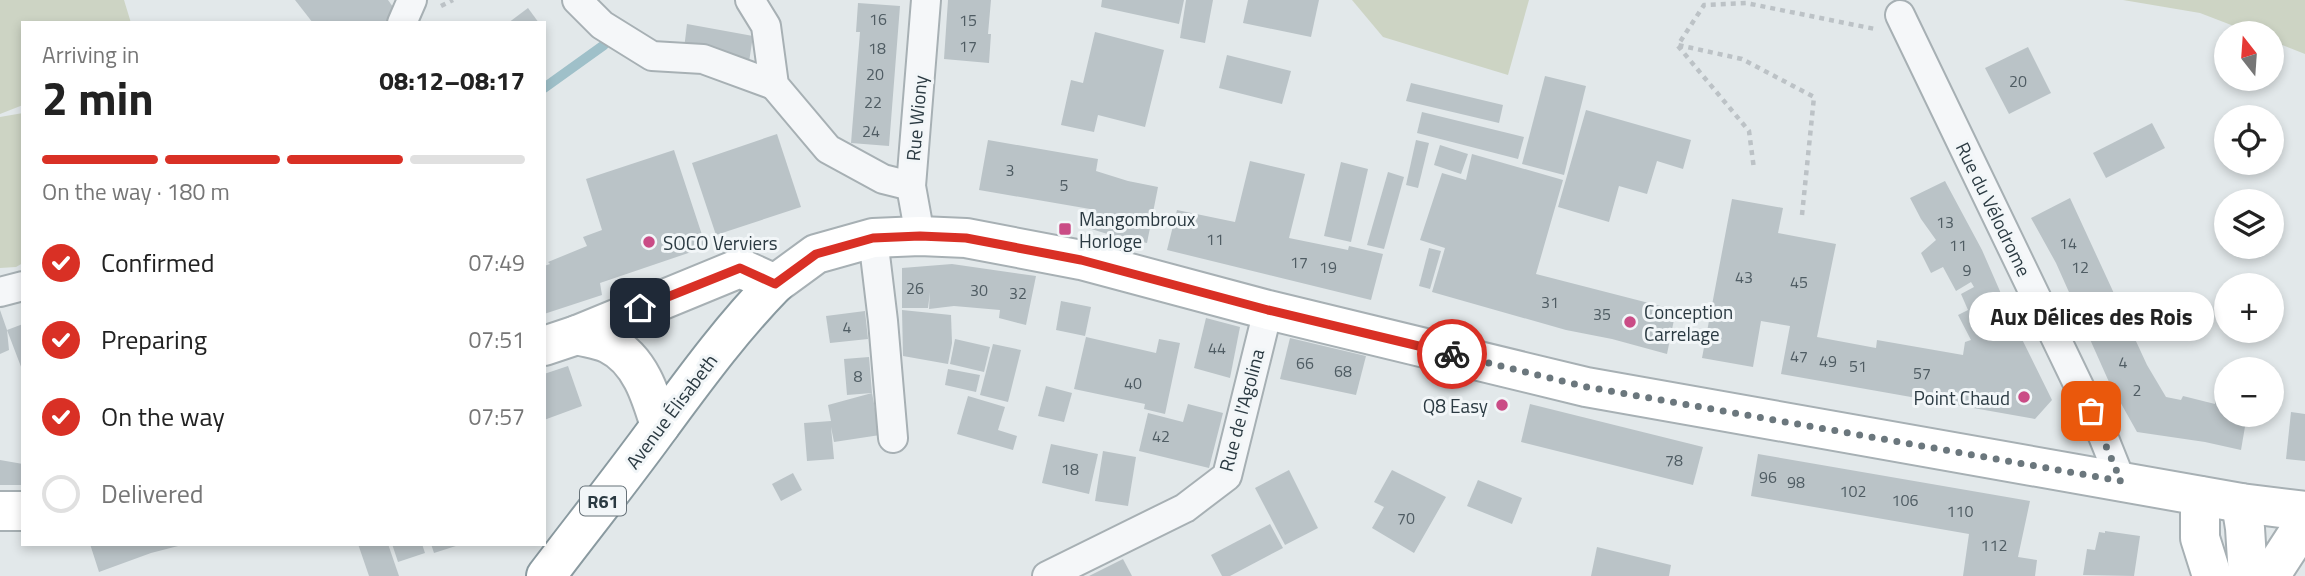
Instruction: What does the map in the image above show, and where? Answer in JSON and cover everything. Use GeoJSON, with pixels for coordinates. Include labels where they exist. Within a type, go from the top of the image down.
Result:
{"type":"FeatureCollection","features":[{"type":"Feature","properties":{"kind":"main road","name":"Avenue Élisabeth"},"geometry":{"type":"LineString","coordinates":[[546,576],[698,373],[735,326],[775,284],[816,254],[873,238],[920,236],[966,238],[1081,260],[1268,310],[1587,387],[2200,496],[2305,511]]}},
{"type":"Feature","properties":{"kind":"main road"},"geometry":{"type":"LineString","coordinates":[[561,340],[740,268],[775,284]]}},
{"type":"Feature","properties":{"kind":"main road"},"geometry":{"type":"LineString","coordinates":[[561,340],[609,344],[628,357],[646,384],[660,426]]}},
{"type":"Feature","properties":{"kind":"main road"},"geometry":{"type":"LineString","coordinates":[[2200,496],[2200,538],[2212,576]]}},
{"type":"Feature","properties":{"kind":"main road"},"geometry":{"type":"LineString","coordinates":[[2241,503],[2248,576]]}},
{"type":"Feature","properties":{"kind":"main road"},"geometry":{"type":"LineString","coordinates":[[0,511],[21,511]]}},
{"type":"Feature","properties":{"kind":"main road"},"geometry":{"type":"LineString","coordinates":[[2270,576],[2297,536],[2305,531]]}},
{"type":"Feature","properties":{"kind":"street"},"geometry":{"type":"LineString","coordinates":[[403,21],[412,0]]}},
{"type":"Feature","properties":{"kind":"street"},"geometry":{"type":"LineString","coordinates":[[577,0],[602,25],[652,56],[703,59],[774,85],[828,149],[883,178],[911,186]]}},
{"type":"Feature","properties":{"kind":"street"},"geometry":{"type":"LineString","coordinates":[[750,0],[766,26],[774,85]]}},
{"type":"Feature","properties":{"kind":"street","name":"Rue Wiony"},"geometry":{"type":"LineString","coordinates":[[920,236],[911,186],[926,0]]}},
{"type":"Feature","properties":{"kind":"street","name":"Rue du Vélodrome"},"geometry":{"type":"LineString","coordinates":[[1905,25],[2103,436],[2121,481]]}},
{"type":"Feature","properties":{"kind":"street"},"geometry":{"type":"LineString","coordinates":[[873,238],[893,438]]}},
{"type":"Feature","properties":{"kind":"street"},"geometry":{"type":"LineString","coordinates":[[0,292],[21,287]]}},
{"type":"Feature","properties":{"kind":"street","name":"Rue de l'Agolina"},"geometry":{"type":"LineString","coordinates":[[1047,576],[1185,508],[1227,476],[1268,310]]}},
{"type":"Feature","properties":{"kind":"path"},"geometry":{"type":"LineString","coordinates":[[1678,45],[1704,5],[1746,3],[1905,25]]}},
{"type":"Feature","properties":{"kind":"path"},"geometry":{"type":"LineString","coordinates":[[1678,45],[1704,80],[1749,131],[1754,169]]}},
{"type":"Feature","properties":{"kind":"path"},"geometry":{"type":"LineString","coordinates":[[1678,45],[1742,59],[1814,97],[1802,215]]}},
{"type":"Feature","properties":{"kind":"green space"},"geometry":{"type":"Polygon","coordinates":[[[0,0],[124,0],[130,21],[21,21],[21,106],[0,114],[0,0]]]}},
{"type":"Feature","properties":{"kind":"green space"},"geometry":{"type":"Polygon","coordinates":[[[1352,0],[1529,0],[1508,75],[1383,37],[1352,0]]]}},
{"type":"Feature","properties":{"kind":"green space"},"geometry":{"type":"Polygon","coordinates":[[[2123,0],[2305,0],[2305,54],[2284,46],[2284,21],[2221,21],[2200,13],[2123,0]]]}},
{"type":"Feature","properties":{"kind":"green space"},"geometry":{"type":"Polygon","coordinates":[[[21,113],[21,264],[0,268],[0,117],[21,113]]]}},
{"type":"Feature","properties":{"kind":"building"},"geometry":{"type":"Polygon","coordinates":[[[295,0],[388,0],[398,14],[389,21],[311,21],[295,0]]]}},
{"type":"Feature","properties":{"kind":"building"},"geometry":{"type":"Polygon","coordinates":[[[948,0],[991,0],[989,63],[944,59],[948,0]]]}},
{"type":"Feature","properties":{"kind":"building"},"geometry":{"type":"Polygon","coordinates":[[[1102,0],[1184,0],[1179,24],[1101,7],[1102,0]]]}},
{"type":"Feature","properties":{"kind":"building"},"geometry":{"type":"Polygon","coordinates":[[[1186,0],[1213,0],[1205,43],[1180,38],[1186,0]]]}},
{"type":"Feature","properties":{"kind":"building"},"geometry":{"type":"Polygon","coordinates":[[[1248,0],[1319,0],[1311,37],[1243,23],[1248,0]]]}},
{"type":"Feature","properties":{"kind":"building"},"geometry":{"type":"Polygon","coordinates":[[[858,3],[900,6],[889,146],[851,143],[860,32],[856,32],[858,3]]]}},
{"type":"Feature","properties":{"kind":"building"},"geometry":{"type":"Polygon","coordinates":[[[528,8],[538,21],[511,21],[528,8]]]}},
{"type":"Feature","properties":{"kind":"building"},"geometry":{"type":"Polygon","coordinates":[[[687,24],[753,36],[749,62],[684,49],[687,24]]]}},
{"type":"Feature","properties":{"kind":"building"},"geometry":{"type":"Polygon","coordinates":[[[1095,32],[1164,50],[1145,127],[1098,115],[1094,132],[1061,125],[1071,80],[1083,83],[1095,32]]]}},
{"type":"Feature","properties":{"kind":"building"},"geometry":{"type":"Polygon","coordinates":[[[2028,47],[2051,93],[2009,114],[1985,68],[2028,47]]]}},
{"type":"Feature","properties":{"kind":"building"},"geometry":{"type":"Polygon","coordinates":[[[1227,55],[1291,71],[1282,104],[1219,88],[1227,55]]]}},
{"type":"Feature","properties":{"kind":"building"},"geometry":{"type":"Polygon","coordinates":[[[1545,76],[1586,86],[1564,175],[1522,164],[1545,76]]]}},
{"type":"Feature","properties":{"kind":"building"},"geometry":{"type":"Polygon","coordinates":[[[1411,83],[1503,105],[1499,123],[1406,101],[1411,83]]]}},
{"type":"Feature","properties":{"kind":"building"},"geometry":{"type":"Polygon","coordinates":[[[1586,110],[1691,140],[1683,169],[1657,161],[1647,194],[1619,186],[1609,222],[1558,207],[1586,110]]]}},
{"type":"Feature","properties":{"kind":"building"},"geometry":{"type":"Polygon","coordinates":[[[1422,112],[1524,137],[1518,159],[1417,133],[1422,112]]]}},
{"type":"Feature","properties":{"kind":"building"},"geometry":{"type":"Polygon","coordinates":[[[2152,123],[2165,148],[2106,178],[2093,153],[2152,123]]]}},
{"type":"Feature","properties":{"kind":"building"},"geometry":{"type":"Polygon","coordinates":[[[777,134],[801,207],[716,235],[692,163],[777,134]]]}},
{"type":"Feature","properties":{"kind":"building"},"geometry":{"type":"Polygon","coordinates":[[[988,140],[1098,159],[1096,171],[1158,187],[1147,243],[1085,227],[1090,209],[979,190],[988,140]]]}},
{"type":"Feature","properties":{"kind":"building"},"geometry":{"type":"Polygon","coordinates":[[[1416,140],[1429,143],[1418,188],[1406,185],[1416,140]]]}},
{"type":"Feature","properties":{"kind":"building"},"geometry":{"type":"Polygon","coordinates":[[[1440,145],[1468,154],[1461,174],[1434,165],[1440,145]]]}},
{"type":"Feature","properties":{"kind":"building"},"geometry":{"type":"Polygon","coordinates":[[[674,150],[706,247],[600,283],[602,295],[546,313],[548,262],[587,246],[583,237],[602,230],[586,179],[674,150]]]}},
{"type":"Feature","properties":{"kind":"building"},"geometry":{"type":"Polygon","coordinates":[[[1472,154],[1563,180],[1536,274],[1676,310],[1667,354],[1566,330],[1432,292],[1445,248],[1420,240],[1442,173],[1466,180],[1472,154]]]}},
{"type":"Feature","properties":{"kind":"building"},"geometry":{"type":"Polygon","coordinates":[[[1250,161],[1305,174],[1289,238],[1348,250],[1349,246],[1383,254],[1371,300],[1167,250],[1177,210],[1235,222],[1250,161]]]}},
{"type":"Feature","properties":{"kind":"building"},"geometry":{"type":"Polygon","coordinates":[[[1341,162],[1368,169],[1351,242],[1324,236],[1341,162]]]}},
{"type":"Feature","properties":{"kind":"building"},"geometry":{"type":"Polygon","coordinates":[[[1388,172],[1404,177],[1384,249],[1367,245],[1388,172]]]}},
{"type":"Feature","properties":{"kind":"building"},"geometry":{"type":"Polygon","coordinates":[[[1945,181],[1982,250],[2052,400],[2035,419],[1781,374],[1790,326],[1761,321],[1753,367],[1702,358],[1732,199],[1783,208],[1778,233],[1836,244],[1817,337],[1876,348],[1877,340],[1963,355],[1965,342],[1971,340],[1958,315],[1968,310],[1961,294],[1974,287],[1971,282],[1956,291],[1943,267],[1931,273],[1921,253],[1936,240],[1910,198],[1945,181]]]}},
{"type":"Feature","properties":{"kind":"building"},"geometry":{"type":"Polygon","coordinates":[[[2070,198],[2147,365],[2166,397],[2181,400],[2183,396],[2214,404],[2214,427],[2245,427],[2241,450],[2137,432],[2109,382],[2056,263],[2031,218],[2070,198]]]}},
{"type":"Feature","properties":{"kind":"building"},"geometry":{"type":"Polygon","coordinates":[[[1429,248],[1441,251],[1430,289],[1419,286],[1429,248]]]}},
{"type":"Feature","properties":{"kind":"building"},"geometry":{"type":"Polygon","coordinates":[[[952,264],[1036,276],[1026,325],[999,318],[1000,310],[954,306],[929,309],[930,292],[928,308],[902,308],[902,268],[952,264]]]}},
{"type":"Feature","properties":{"kind":"building"},"geometry":{"type":"Polygon","coordinates":[[[1061,301],[1091,307],[1085,336],[1056,330],[1061,301]]]}},
{"type":"Feature","properties":{"kind":"building"},"geometry":{"type":"Polygon","coordinates":[[[0,310],[7,330],[9,350],[0,354],[0,310]]]}},
{"type":"Feature","properties":{"kind":"building"},"geometry":{"type":"Polygon","coordinates":[[[902,310],[951,315],[952,343],[948,364],[903,356],[902,310]]]}},
{"type":"Feature","properties":{"kind":"building"},"geometry":{"type":"Polygon","coordinates":[[[865,311],[868,339],[830,343],[826,316],[865,311]]]}},
{"type":"Feature","properties":{"kind":"building"},"geometry":{"type":"Polygon","coordinates":[[[1206,318],[1240,327],[1230,378],[1194,368],[1206,318]]]}},
{"type":"Feature","properties":{"kind":"building"},"geometry":{"type":"Polygon","coordinates":[[[21,325],[21,367],[7,330],[21,325]]]}},
{"type":"Feature","properties":{"kind":"building"},"geometry":{"type":"Polygon","coordinates":[[[1086,337],[1156,353],[1159,339],[1180,343],[1165,414],[1144,409],[1145,404],[1074,389],[1086,337]]]}},
{"type":"Feature","properties":{"kind":"building"},"geometry":{"type":"Polygon","coordinates":[[[1290,338],[1366,356],[1356,395],[1280,379],[1290,338]]]}},
{"type":"Feature","properties":{"kind":"building"},"geometry":{"type":"Polygon","coordinates":[[[955,339],[990,347],[984,372],[950,364],[955,339]]]}},
{"type":"Feature","properties":{"kind":"building"},"geometry":{"type":"Polygon","coordinates":[[[993,344],[1021,350],[1008,402],[980,395],[993,344]]]}},
{"type":"Feature","properties":{"kind":"building"},"geometry":{"type":"Polygon","coordinates":[[[869,357],[872,393],[847,395],[844,359],[869,357]]]}},
{"type":"Feature","properties":{"kind":"building"},"geometry":{"type":"Polygon","coordinates":[[[568,366],[582,406],[546,419],[546,373],[568,366]]]}},
{"type":"Feature","properties":{"kind":"building"},"geometry":{"type":"Polygon","coordinates":[[[948,369],[980,375],[976,392],[945,385],[948,369]]]}},
{"type":"Feature","properties":{"kind":"building"},"geometry":{"type":"Polygon","coordinates":[[[1046,386],[1072,393],[1064,422],[1038,416],[1046,386]]]}},
{"type":"Feature","properties":{"kind":"building"},"geometry":{"type":"Polygon","coordinates":[[[872,393],[880,435],[834,442],[831,427],[834,459],[807,461],[804,423],[831,421],[828,405],[872,393]]]}},
{"type":"Feature","properties":{"kind":"building"},"geometry":{"type":"Polygon","coordinates":[[[968,396],[1005,407],[998,430],[1017,436],[1013,450],[957,434],[968,396]]]}},
{"type":"Feature","properties":{"kind":"building"},"geometry":{"type":"Polygon","coordinates":[[[1188,404],[1223,413],[1209,468],[1139,451],[1148,413],[1183,422],[1188,404]]]}},
{"type":"Feature","properties":{"kind":"building"},"geometry":{"type":"Polygon","coordinates":[[[1530,404],[1703,447],[1693,485],[1521,442],[1530,404]]]}},
{"type":"Feature","properties":{"kind":"building"},"geometry":{"type":"Polygon","coordinates":[[[2291,412],[2305,414],[2305,461],[2286,459],[2291,412]]]}},
{"type":"Feature","properties":{"kind":"building"},"geometry":{"type":"Polygon","coordinates":[[[1051,444],[1098,454],[1089,494],[1042,483],[1051,444]]]}},
{"type":"Feature","properties":{"kind":"building"},"geometry":{"type":"Polygon","coordinates":[[[1103,451],[1136,457],[1128,506],[1095,501],[1103,451]]]}},
{"type":"Feature","properties":{"kind":"building"},"geometry":{"type":"Polygon","coordinates":[[[1758,454],[2030,501],[2018,557],[2037,560],[2035,576],[1963,576],[1969,534],[1751,496],[1758,454]]]}},
{"type":"Feature","properties":{"kind":"building"},"geometry":{"type":"Polygon","coordinates":[[[0,460],[21,464],[21,485],[0,485],[0,460]]]}},
{"type":"Feature","properties":{"kind":"building"},"geometry":{"type":"Polygon","coordinates":[[[1289,470],[1318,528],[1285,545],[1255,488],[1289,470]]]}},
{"type":"Feature","properties":{"kind":"building"},"geometry":{"type":"Polygon","coordinates":[[[1392,470],[1446,497],[1414,553],[1372,528],[1384,507],[1374,502],[1392,470]]]}},
{"type":"Feature","properties":{"kind":"building"},"geometry":{"type":"Polygon","coordinates":[[[793,473],[802,490],[781,501],[772,484],[793,473]]]}},
{"type":"Feature","properties":{"kind":"building"},"geometry":{"type":"Polygon","coordinates":[[[1478,480],[1522,498],[1512,524],[1467,506],[1478,480]]]}},
{"type":"Feature","properties":{"kind":"building"},"geometry":{"type":"Polygon","coordinates":[[[1270,524],[1283,548],[1230,576],[1222,576],[1211,555],[1270,524]]]}},
{"type":"Feature","properties":{"kind":"building"},"geometry":{"type":"Polygon","coordinates":[[[2099,532],[2140,536],[2134,576],[2083,575],[2087,549],[2095,550],[2099,532]]]}},
{"type":"Feature","properties":{"kind":"building"},"geometry":{"type":"Polygon","coordinates":[[[91,546],[178,546],[151,553],[99,572],[91,546]]]}},
{"type":"Feature","properties":{"kind":"building"},"geometry":{"type":"Polygon","coordinates":[[[359,546],[389,546],[399,576],[369,576],[359,546]]]}},
{"type":"Feature","properties":{"kind":"building"},"geometry":{"type":"Polygon","coordinates":[[[393,546],[423,546],[425,553],[398,562],[393,546]]]}},
{"type":"Feature","properties":{"kind":"building"},"geometry":{"type":"Polygon","coordinates":[[[432,546],[456,546],[434,553],[432,546]]]}},
{"type":"Feature","properties":{"kind":"building"},"geometry":{"type":"Polygon","coordinates":[[[1597,547],[1671,565],[1669,576],[1591,576],[1597,547]]]}},
{"type":"Feature","properties":{"kind":"building"},"geometry":{"type":"Polygon","coordinates":[[[1123,559],[1132,576],[1089,576],[1123,559]]]}},
{"type":"Feature","properties":{"kind":"waterway"},"geometry":{"type":"LineString","coordinates":[[546,87],[604,45]]}},
{"type":"Feature","properties":{"kind":"way so far"},"geometry":{"type":"LineString","coordinates":[[1452,354],[1587,387],[2121,481],[2091,411]]}},
{"type":"Feature","properties":{"kind":"place","name":"Mangombroux Horloge"},"geometry":{"type":"Point","coordinates":[1065,229]}},
{"type":"Feature","properties":{"kind":"place","name":"SOCO Verviers"},"geometry":{"type":"Point","coordinates":[649,242]}},
{"type":"Feature","properties":{"kind":"place","name":"Conception Carrelage"},"geometry":{"type":"Point","coordinates":[1630,322]}},
{"type":"Feature","properties":{"kind":"place","name":"Point Chaud"},"geometry":{"type":"Point","coordinates":[2024,397]}},
{"type":"Feature","properties":{"kind":"place","name":"Q8 Easy"},"geometry":{"type":"Point","coordinates":[1502,405]}},
{"type":"Feature","properties":{"kind":"place","name":"Aux Délices des Rois"},"geometry":{"type":"Point","coordinates":[2091,411]}},
{"type":"Feature","properties":{"kind":"route"},"geometry":{"type":"LineString","coordinates":[[640,308],[740,268],[775,284],[816,254],[873,238],[966,238],[1081,260],[1268,310],[1452,354]]}}]}
